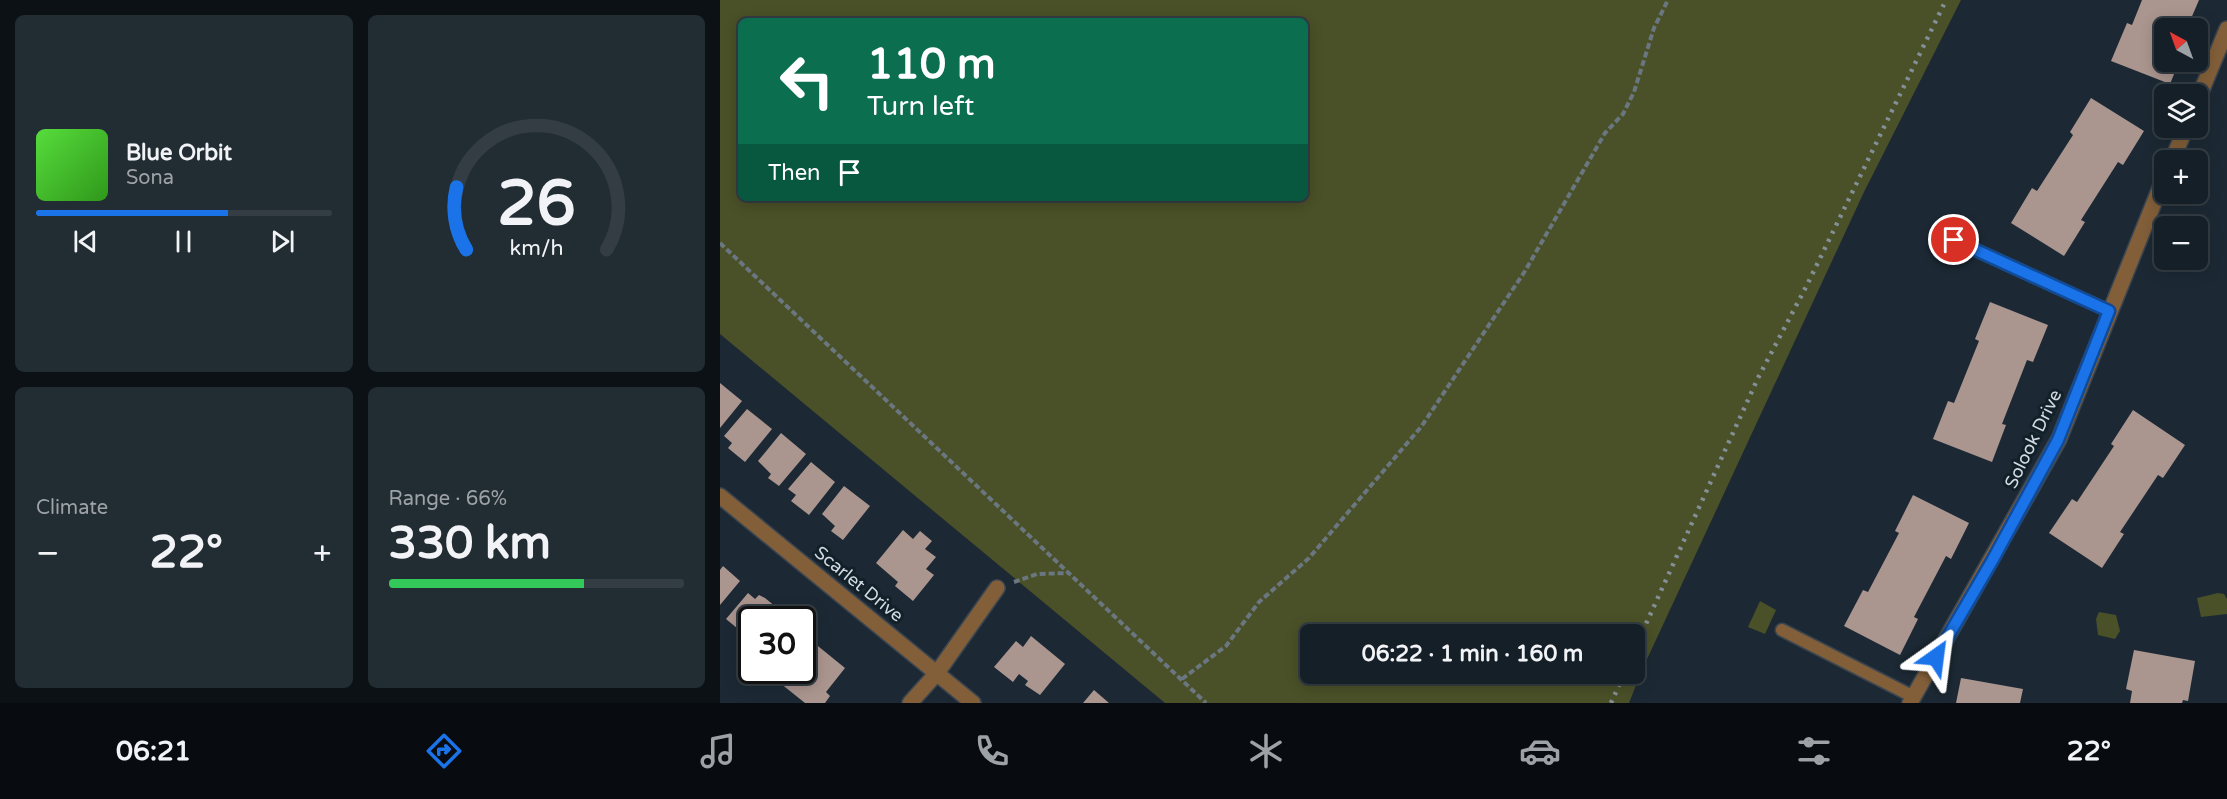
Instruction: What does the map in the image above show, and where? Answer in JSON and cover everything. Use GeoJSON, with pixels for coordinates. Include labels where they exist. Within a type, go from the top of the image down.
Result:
{"type":"FeatureCollection","features":[{"type":"Feature","properties":{"kind":"street"},"geometry":{"type":"LineString","coordinates":[[2204,84],[2227,29]]}},
{"type":"Feature","properties":{"kind":"street","name":"Solook Drive"},"geometry":{"type":"LineString","coordinates":[[1911,700],[1992,561],[2058,440],[2154,202]]}},
{"type":"Feature","properties":{"kind":"street","name":"Scarlet Drive"},"geometry":{"type":"LineString","coordinates":[[720,496],[973,703]]}},
{"type":"Feature","properties":{"kind":"street"},"geometry":{"type":"LineString","coordinates":[[910,703],[937,673],[997,588]]}},
{"type":"Feature","properties":{"kind":"lane"},"geometry":{"type":"LineString","coordinates":[[1954,240],[2109,311]]}},
{"type":"Feature","properties":{"kind":"lane"},"geometry":{"type":"LineString","coordinates":[[1782,630],[1911,700]]}},
{"type":"Feature","properties":{"kind":"path"},"geometry":{"type":"LineString","coordinates":[[1182,679],[1226,645],[1259,602],[1308,558],[1421,427],[1526,271],[1592,153],[1623,114],[1634,92],[1654,28],[1668,0]]}},
{"type":"Feature","properties":{"kind":"path"},"geometry":{"type":"LineString","coordinates":[[720,243],[1206,703]]}},
{"type":"Feature","properties":{"kind":"path"},"geometry":{"type":"LineString","coordinates":[[997,588],[1037,574],[1068,573]]}},
{"type":"Feature","properties":{"kind":"green space"},"geometry":{"type":"Polygon","coordinates":[[[720,0],[1961,0],[1864,192],[1645,664],[1645,624],[1300,624],[1300,684],[1636,684],[1629,703],[1165,703],[720,334],[720,0]]]}},
{"type":"Feature","properties":{"kind":"green space"},"geometry":{"type":"Polygon","coordinates":[[[2218,593],[2224,594],[2227,599],[2227,614],[2201,617],[2197,598],[2218,593]]]}},
{"type":"Feature","properties":{"kind":"green space"},"geometry":{"type":"Polygon","coordinates":[[[1760,601],[1776,610],[1765,634],[1748,627],[1760,601]]]}},
{"type":"Feature","properties":{"kind":"green space"},"geometry":{"type":"Polygon","coordinates":[[[2099,612],[2116,615],[2120,631],[2115,639],[2098,635],[2096,619],[2099,612]]]}},
{"type":"Feature","properties":{"kind":"building"},"geometry":{"type":"Polygon","coordinates":[[[2142,0],[2199,0],[2191,18],[2154,18],[2154,72],[2175,72],[2170,84],[2111,61],[2127,23],[2132,25],[2142,0]]]}},
{"type":"Feature","properties":{"kind":"building"},"geometry":{"type":"Polygon","coordinates":[[[2091,98],[2144,131],[2123,165],[2118,162],[2081,220],[2085,222],[2064,256],[2011,223],[2032,188],[2037,191],[2073,135],[2070,132],[2091,98]]]}},
{"type":"Feature","properties":{"kind":"building"},"geometry":{"type":"Polygon","coordinates":[[[1990,302],[2048,325],[2033,362],[2027,360],[2002,424],[2006,425],[1992,462],[1933,439],[1948,401],[1954,403],[1979,341],[1975,339],[1990,302]]]}},
{"type":"Feature","properties":{"kind":"building"},"geometry":{"type":"Polygon","coordinates":[[[720,383],[742,401],[720,428],[720,383]]]}},
{"type":"Feature","properties":{"kind":"building"},"geometry":{"type":"Polygon","coordinates":[[[747,409],[772,429],[745,462],[728,448],[732,443],[724,436],[747,409]]]}},
{"type":"Feature","properties":{"kind":"building"},"geometry":{"type":"Polygon","coordinates":[[[2133,410],[2185,445],[2163,478],[2158,475],[2120,532],[2124,534],[2102,568],[2049,533],[2072,499],[2077,502],[2114,446],[2111,444],[2133,410]]]}},
{"type":"Feature","properties":{"kind":"building"},"geometry":{"type":"Polygon","coordinates":[[[781,433],[806,454],[779,486],[768,478],[771,474],[758,461],[781,433]]]}},
{"type":"Feature","properties":{"kind":"building"},"geometry":{"type":"Polygon","coordinates":[[[811,462],[835,482],[809,515],[791,501],[796,495],[788,489],[811,462]]]}},
{"type":"Feature","properties":{"kind":"building"},"geometry":{"type":"Polygon","coordinates":[[[844,486],[870,506],[843,540],[831,531],[835,526],[822,514],[844,486]]]}},
{"type":"Feature","properties":{"kind":"building"},"geometry":{"type":"Polygon","coordinates":[[[1913,495],[1969,523],[1951,559],[1946,556],[1914,617],[1918,619],[1900,655],[1844,626],[1863,590],[1868,592],[1899,533],[1895,531],[1913,495]]]}},
{"type":"Feature","properties":{"kind":"building"},"geometry":{"type":"Polygon","coordinates":[[[903,530],[913,539],[920,531],[932,541],[925,549],[936,557],[926,569],[934,575],[913,601],[895,586],[898,582],[876,563],[903,530]]]}},
{"type":"Feature","properties":{"kind":"building"},"geometry":{"type":"Polygon","coordinates":[[[723,566],[740,581],[720,605],[720,570],[723,566]]]}},
{"type":"Feature","properties":{"kind":"building"},"geometry":{"type":"Polygon","coordinates":[[[748,593],[755,599],[759,595],[775,606],[738,606],[738,629],[726,619],[748,593]]]}},
{"type":"Feature","properties":{"kind":"building"},"geometry":{"type":"Polygon","coordinates":[[[1031,636],[1065,664],[1040,695],[1025,685],[1028,681],[1019,674],[1013,682],[994,667],[1016,641],[1023,647],[1031,636]]]}},
{"type":"Feature","properties":{"kind":"building"},"geometry":{"type":"Polygon","coordinates":[[[816,644],[845,668],[826,692],[830,696],[825,703],[805,703],[781,684],[816,684],[816,644]]]}},
{"type":"Feature","properties":{"kind":"building"},"geometry":{"type":"Polygon","coordinates":[[[2134,650],[2195,661],[2188,701],[2130,703],[2132,691],[2126,689],[2134,650]]]}},
{"type":"Feature","properties":{"kind":"building"},"geometry":{"type":"Polygon","coordinates":[[[1961,678],[2023,689],[2020,703],[1956,703],[1961,678]]]}},
{"type":"Feature","properties":{"kind":"building"},"geometry":{"type":"Polygon","coordinates":[[[1094,690],[1109,703],[1083,703],[1094,690]]]}},
{"type":"Feature","properties":{"kind":"railway"},"geometry":{"type":"LineString","coordinates":[[1645,626],[1758,378],[1807,285],[1946,0]]}},
{"type":"Feature","properties":{"kind":"railway"},"geometry":{"type":"LineString","coordinates":[[1611,703],[1620,684]]}},
{"type":"Feature","properties":{"kind":"route"},"geometry":{"type":"LineString","coordinates":[[1936,657],[2058,440],[2109,311],[1954,240]]}}]}
